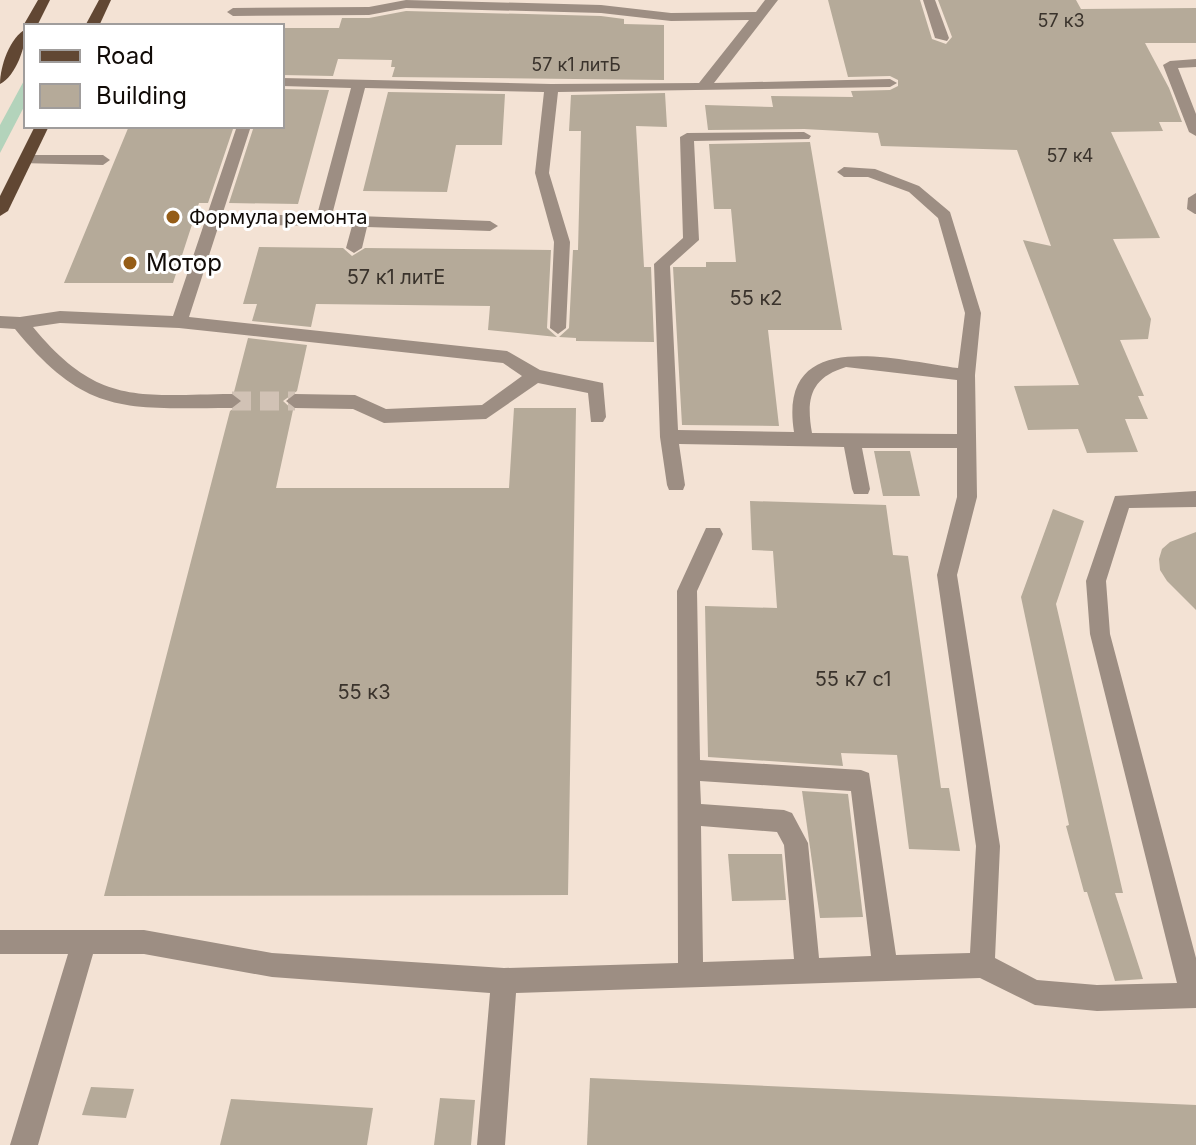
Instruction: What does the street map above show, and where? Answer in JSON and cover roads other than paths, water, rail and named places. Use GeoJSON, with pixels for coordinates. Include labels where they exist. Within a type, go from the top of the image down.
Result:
{"type":"FeatureCollection","features":[{"type":"Feature","properties":{"kind":"main road"},"geometry":{"type":"LineString","coordinates":[[31,24],[44,0]]}},
{"type":"Feature","properties":{"kind":"main road"},"geometry":{"type":"LineString","coordinates":[[93,24],[105,0]]}},
{"type":"Feature","properties":{"kind":"main road"},"geometry":{"type":"LineString","coordinates":[[0,80],[24,37]]}},
{"type":"Feature","properties":{"kind":"main road"},"geometry":{"type":"LineString","coordinates":[[0,211],[41,128]]}},
{"type":"Feature","properties":{"kind":"lane"},"geometry":{"type":"LineString","coordinates":[[703,87],[772,0]]}},
{"type":"Feature","properties":{"kind":"lane"},"geometry":{"type":"LineString","coordinates":[[929,0],[942,38]]}},
{"type":"Feature","properties":{"kind":"lane"},"geometry":{"type":"LineString","coordinates":[[233,12],[369,11],[406,4],[601,9],[671,17],[759,16]]}},
{"type":"Feature","properties":{"kind":"lane"},"geometry":{"type":"LineString","coordinates":[[1196,63],[1170,65],[1196,132]]}},
{"type":"Feature","properties":{"kind":"lane"},"geometry":{"type":"LineString","coordinates":[[284,82],[551,88],[890,83]]}},
{"type":"Feature","properties":{"kind":"lane"},"geometry":{"type":"LineString","coordinates":[[323,220],[359,84]]}},
{"type":"Feature","properties":{"kind":"lane"},"geometry":{"type":"LineString","coordinates":[[551,88],[542,173],[562,242],[558,328]]}},
{"type":"Feature","properties":{"kind":"lane"},"geometry":{"type":"LineString","coordinates":[[179,322],[243,128]]}},
{"type":"Feature","properties":{"kind":"lane"},"geometry":{"type":"LineString","coordinates":[[676,485],[669,437],[662,264],[691,240],[687,137],[804,136]]}},
{"type":"Feature","properties":{"kind":"lane"},"geometry":{"type":"LineString","coordinates":[[25,160],[103,160]]}},
{"type":"Feature","properties":{"kind":"lane"},"geometry":{"type":"LineString","coordinates":[[844,172],[870,172],[914,189],[945,216],[973,313],[966,375],[967,497],[947,575],[988,846],[982,965]]}},
{"type":"Feature","properties":{"kind":"lane"},"geometry":{"type":"LineString","coordinates":[[1195,209],[1196,198]]}},
{"type":"Feature","properties":{"kind":"lane"},"geometry":{"type":"LineString","coordinates":[[255,220],[490,226]]}},
{"type":"Feature","properties":{"kind":"lane"},"geometry":{"type":"LineString","coordinates":[[354,248],[361,221]]}},
{"type":"Feature","properties":{"kind":"lane"},"geometry":{"type":"LineString","coordinates":[[0,322],[20,323],[60,317],[179,322],[507,357],[535,376],[597,388],[597,417]]}},
{"type":"Feature","properties":{"kind":"lane"},"geometry":{"type":"LineString","coordinates":[[20,323],[40,349],[95,393],[130,402],[232,401]]}},
{"type":"Feature","properties":{"kind":"lane"},"geometry":{"type":"LineString","coordinates":[[804,438],[799,408],[806,385],[825,367],[846,361],[966,375]]}},
{"type":"Feature","properties":{"kind":"lane"},"geometry":{"type":"LineString","coordinates":[[295,401],[355,402],[384,416],[486,412],[535,376]]}},
{"type":"Feature","properties":{"kind":"lane"},"geometry":{"type":"LineString","coordinates":[[669,437],[804,438],[852,442],[966,441]]}},
{"type":"Feature","properties":{"kind":"lane"},"geometry":{"type":"LineString","coordinates":[[852,442],[861,489]]}},
{"type":"Feature","properties":{"kind":"lane"},"geometry":{"type":"LineString","coordinates":[[0,942],[144,942],[272,965],[504,981],[982,965],[1035,992],[1097,998],[1194,995],[1100,634],[1096,581],[1122,501],[1196,499]]}},
{"type":"Feature","properties":{"kind":"lane"},"geometry":{"type":"LineString","coordinates":[[691,975],[687,591],[713,534]]}},
{"type":"Feature","properties":{"kind":"lane"},"geometry":{"type":"LineString","coordinates":[[690,770],[861,781],[885,968]]}},
{"type":"Feature","properties":{"kind":"lane"},"geometry":{"type":"LineString","coordinates":[[690,814],[784,821],[796,843],[808,971]]}},
{"type":"Feature","properties":{"kind":"lane"},"geometry":{"type":"LineString","coordinates":[[24,1145],[84,943]]}},
{"type":"Feature","properties":{"kind":"lane"},"geometry":{"type":"LineString","coordinates":[[491,1145],[504,981]]}},
{"type":"Feature","properties":{"kind":"tunnel"},"geometry":{"type":"LineString","coordinates":[[232,401],[295,401]]}},
{"type":"Feature","properties":{"kind":"place","name":"Формула ремонта"},"geometry":{"type":"Point","coordinates":[173,217]}},
{"type":"Feature","properties":{"kind":"place","name":"Мотор"},"geometry":{"type":"Point","coordinates":[130,263]}}]}
